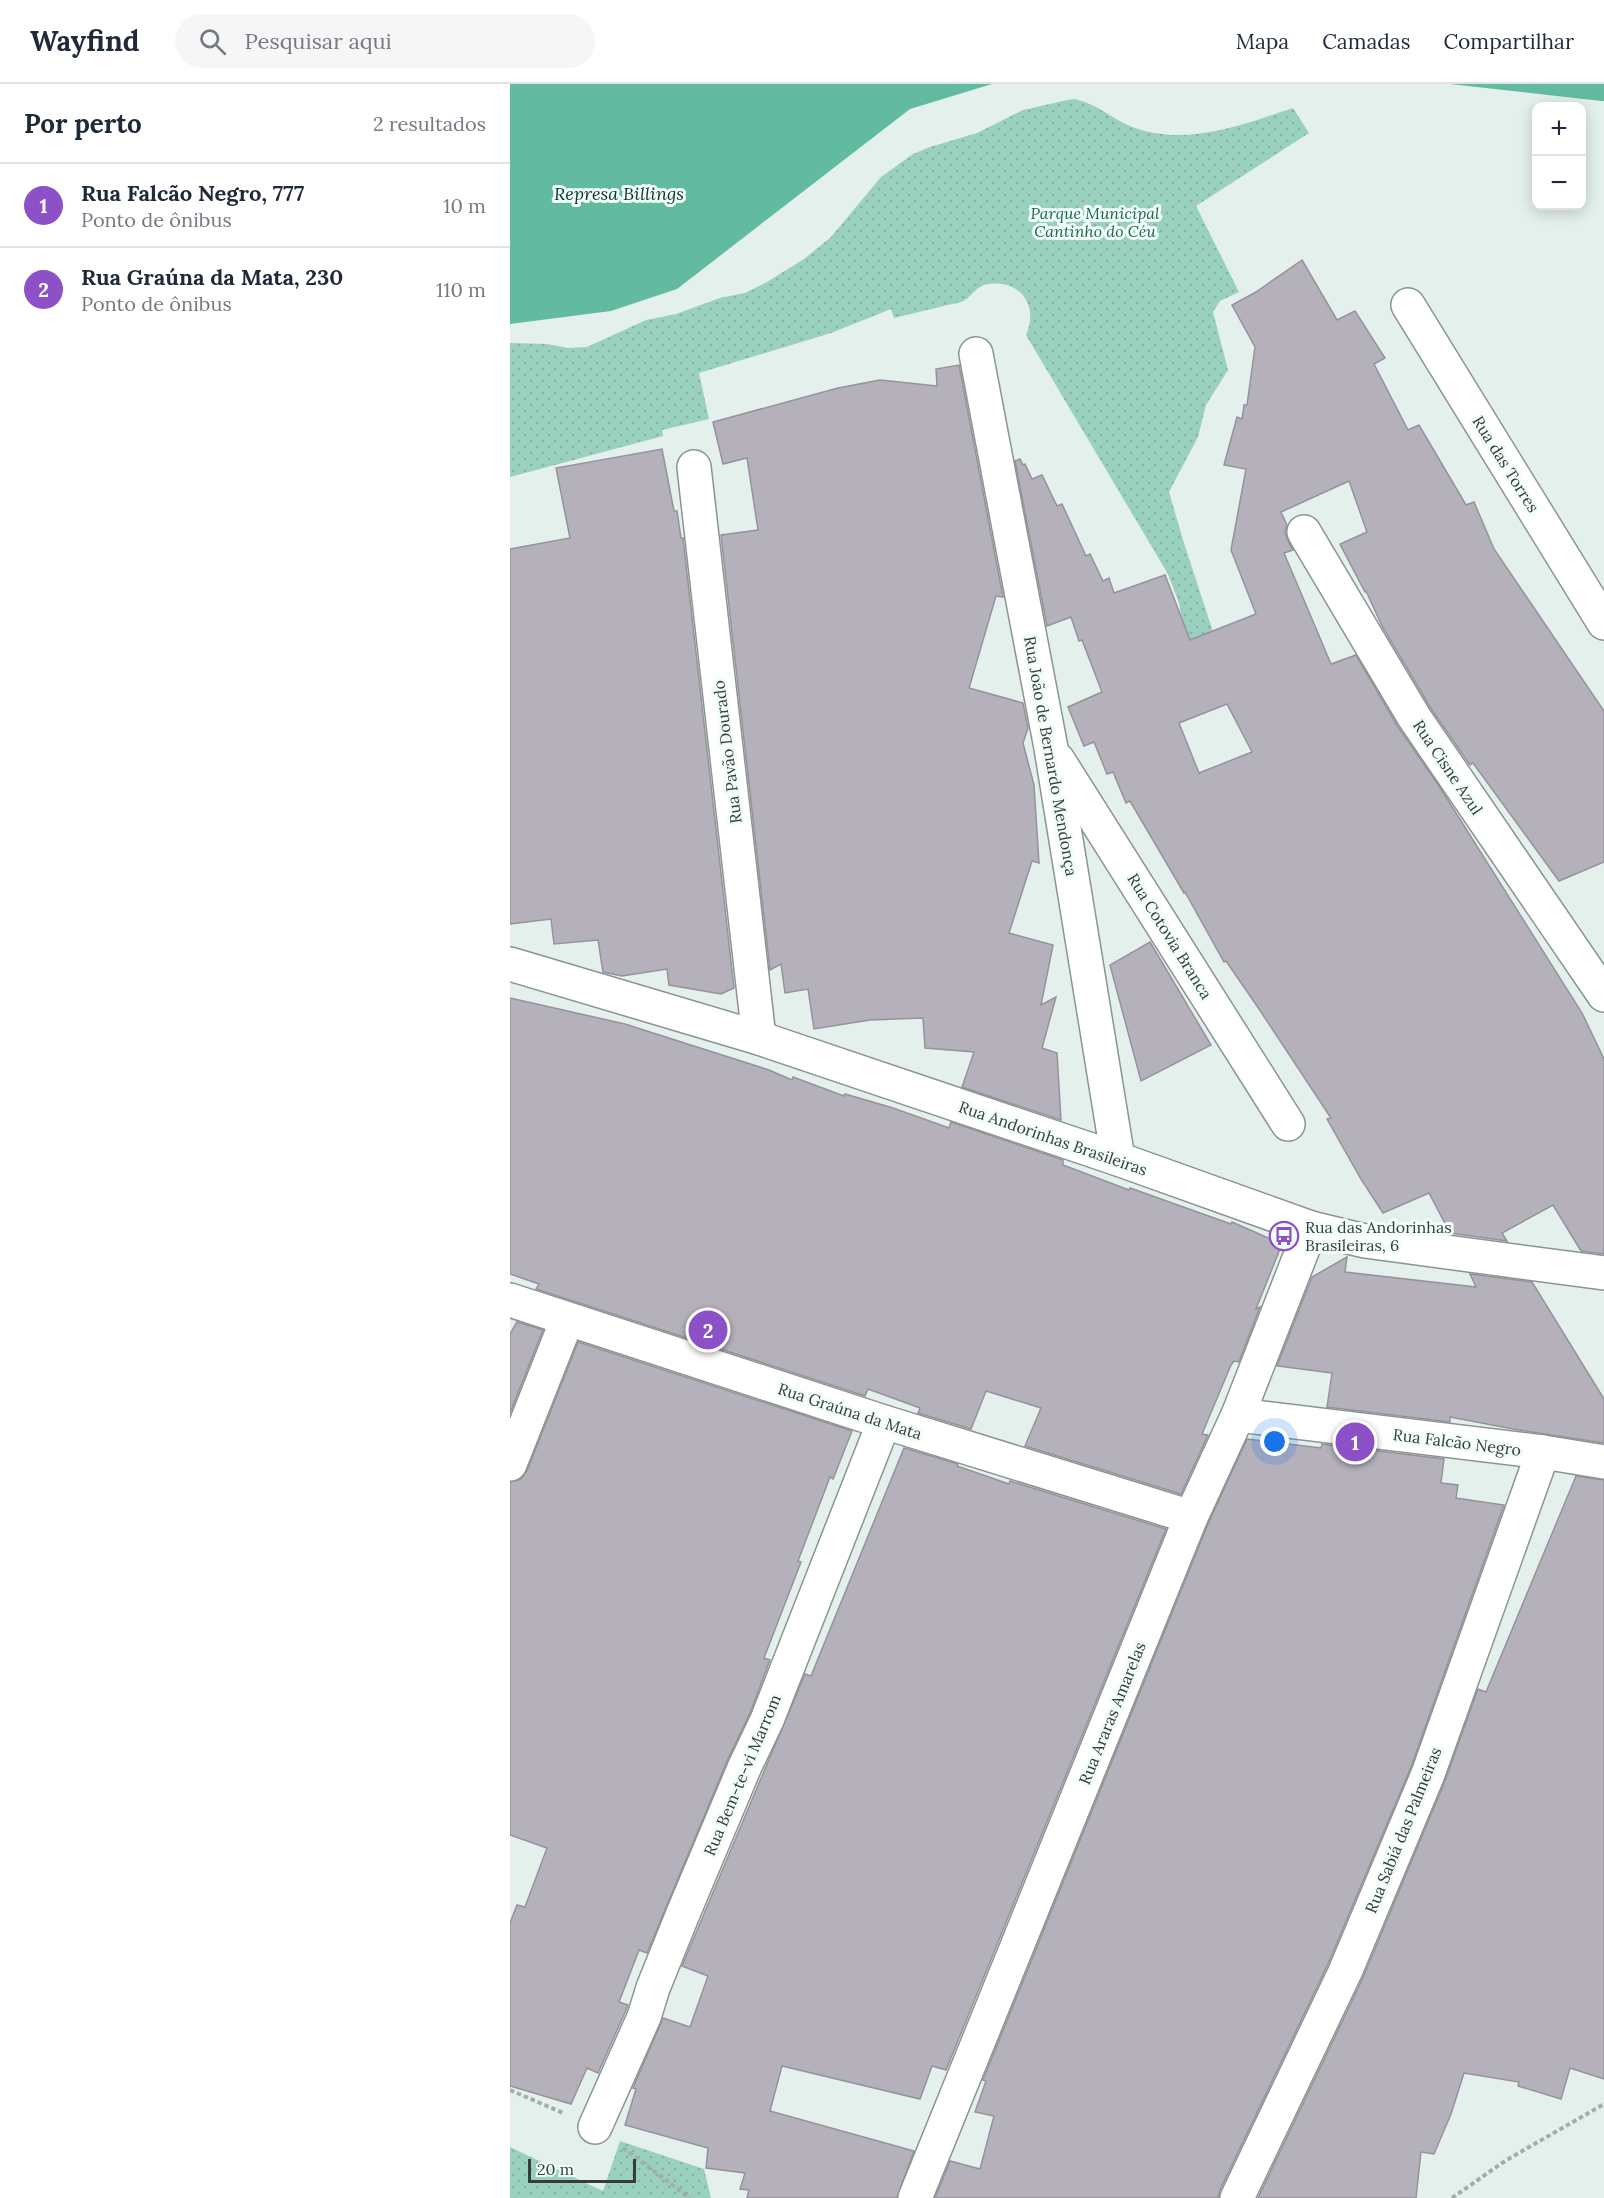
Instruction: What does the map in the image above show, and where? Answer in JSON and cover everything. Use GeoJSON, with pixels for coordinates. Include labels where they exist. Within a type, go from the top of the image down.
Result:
{"type":"FeatureCollection","features":[{"type":"Feature","properties":{"kind":"street","name":"Rua das Torres"},"geometry":{"type":"LineString","coordinates":[[1408,305],[1604,623]]}},
{"type":"Feature","properties":{"kind":"street","name":"Rua João de Bernardo Mendonça"},"geometry":{"type":"LineString","coordinates":[[976,354],[1051,748],[1118,1159]]}},
{"type":"Feature","properties":{"kind":"street","name":"Rua Pavão Dourado"},"geometry":{"type":"LineString","coordinates":[[694,467],[759,1038]]}},
{"type":"Feature","properties":{"kind":"street","name":"Rua Cisne Azul"},"geometry":{"type":"LineString","coordinates":[[1304,532],[1414,717],[1604,995]]}},
{"type":"Feature","properties":{"kind":"street","name":"Rua Cotovia Branca"},"geometry":{"type":"LineString","coordinates":[[1051,748],[1288,1124]]}},
{"type":"Feature","properties":{"kind":"street","name":"Rua Andorinhas Brasileiras"},"geometry":{"type":"LineString","coordinates":[[510,964],[759,1038],[1118,1159],[1311,1228],[1365,1241],[1604,1273]]}},
{"type":"Feature","properties":{"kind":"street","name":"Rua Araras Amarelas"},"geometry":{"type":"LineString","coordinates":[[915,2198],[1191,1517],[1238,1415],[1311,1228]]}},
{"type":"Feature","properties":{"kind":"street","name":"Rua Graúna da Mata"},"geometry":{"type":"LineString","coordinates":[[510,1300],[884,1422],[1191,1517]]}},
{"type":"Feature","properties":{"kind":"street"},"geometry":{"type":"LineString","coordinates":[[510,1464],[567,1320]]}},
{"type":"Feature","properties":{"kind":"street","name":"Rua Falcão Negro"},"geometry":{"type":"LineString","coordinates":[[1238,1415],[1544,1452],[1604,1462]]}},
{"type":"Feature","properties":{"kind":"street","name":"Rua Bem-te-vi Marrom"},"geometry":{"type":"LineString","coordinates":[[595,2127],[644,2017],[653,1988],[686,1906],[766,1720],[884,1422]]}},
{"type":"Feature","properties":{"kind":"street","name":"Rua Sabiá das Palmeiras"},"geometry":{"type":"LineString","coordinates":[[1238,2198],[1345,1972],[1428,1774],[1544,1452]]}},
{"type":"Feature","properties":{"kind":"path"},"geometry":{"type":"LineString","coordinates":[[1452,2198],[1505,2161],[1604,2104]]}},
{"type":"Feature","properties":{"kind":"green space","name":"Parque Municipal Cantinho do Céu"},"geometry":{"type":"Polygon","coordinates":[[[1072,99],[1095,106],[1130,126],[1172,135],[1213,132],[1293,108],[1309,133],[1196,206],[1239,292],[1220,301],[1213,312],[1228,370],[1206,405],[1198,437],[1169,492],[1217,644],[1188,655],[1179,603],[1168,574],[1026,335],[1030,314],[1028,305],[1024,297],[1010,286],[989,284],[981,286],[958,303],[894,318],[891,309],[831,333],[699,373],[709,419],[662,430],[663,436],[510,477],[510,343],[547,344],[568,348],[587,347],[646,320],[676,314],[720,298],[745,293],[804,259],[831,237],[881,177],[913,154],[977,133],[1023,110],[1072,99]]]}},
{"type":"Feature","properties":{"kind":"green space"},"geometry":{"type":"Polygon","coordinates":[[[620,2141],[704,2169],[711,2198],[510,2198],[510,2147],[603,2191],[620,2141]]]}},
{"type":"Feature","properties":{"kind":"water","name":"Represa Billings"},"geometry":{"type":"Polygon","coordinates":[[[510,84],[992,84],[910,109],[677,289],[611,311],[510,324],[510,84]]]}},
{"type":"Feature","properties":{"kind":"water"},"geometry":{"type":"Polygon","coordinates":[[[1450,84],[1604,84],[1604,101],[1601,101],[1450,84]]]}},
{"type":"Feature","properties":{"kind":"building"},"geometry":{"type":"Polygon","coordinates":[[[1302,260],[1337,320],[1355,311],[1385,358],[1374,364],[1408,430],[1419,425],[1466,505],[1474,502],[1494,549],[1604,711],[1604,862],[1559,881],[1473,763],[1470,765],[1430,707],[1382,626],[1340,544],[1367,532],[1349,481],[1281,512],[1287,525],[1285,533],[1293,550],[1284,553],[1331,664],[1356,655],[1398,727],[1439,786],[1582,1013],[1604,1059],[1604,1254],[1581,1251],[1553,1205],[1502,1233],[1507,1241],[1450,1233],[1429,1193],[1383,1213],[1327,1119],[1331,1118],[1257,1006],[1226,961],[1224,962],[1130,801],[1126,803],[1113,772],[1107,774],[1094,742],[1084,746],[1068,707],[1102,692],[1071,617],[1047,626],[1015,461],[1020,459],[1023,465],[1025,464],[1032,479],[1042,475],[1057,506],[1062,504],[1086,556],[1090,554],[1103,581],[1109,578],[1114,593],[1165,575],[1190,640],[1256,614],[1231,550],[1246,469],[1224,465],[1237,417],[1242,419],[1244,405],[1247,405],[1255,347],[1232,305],[1256,292],[1302,260]],[[1227,704],[1179,723],[1199,773],[1252,752],[1227,704]]]}},
{"type":"Feature","properties":{"kind":"building"},"geometry":{"type":"Polygon","coordinates":[[[959,365],[1003,597],[996,596],[969,688],[1023,703],[1028,728],[1023,743],[1034,785],[1039,863],[1032,861],[1009,933],[1053,945],[1041,1005],[1056,997],[1042,1048],[1057,1053],[1061,1120],[962,1087],[974,1052],[925,1048],[923,1018],[870,1020],[814,1029],[808,989],[785,993],[781,964],[770,970],[721,535],[758,530],[747,458],[723,464],[713,422],[838,388],[880,380],[937,386],[936,369],[959,365]]]}},
{"type":"Feature","properties":{"kind":"building"},"geometry":{"type":"Polygon","coordinates":[[[662,449],[674,511],[677,511],[681,538],[683,538],[734,988],[721,994],[669,985],[667,969],[622,976],[603,972],[598,940],[554,944],[551,919],[510,924],[510,549],[570,538],[556,468],[662,449]]]}},
{"type":"Feature","properties":{"kind":"building"},"geometry":{"type":"Polygon","coordinates":[[[1150,942],[1211,1045],[1141,1081],[1110,965],[1150,942]]]}},
{"type":"Feature","properties":{"kind":"building"},"geometry":{"type":"Polygon","coordinates":[[[510,998],[625,1024],[769,1070],[792,1080],[793,1077],[844,1096],[845,1094],[893,1108],[949,1128],[951,1122],[1063,1160],[1063,1165],[1129,1190],[1130,1188],[1231,1224],[1232,1222],[1282,1244],[1256,1309],[1260,1307],[1239,1362],[1234,1361],[1231,1365],[1202,1434],[1208,1435],[1181,1494],[1025,1446],[1041,1408],[986,1391],[971,1429],[918,1413],[920,1408],[868,1389],[865,1396],[536,1289],[539,1284],[510,1274],[510,998]]]}},
{"type":"Feature","properties":{"kind":"building"},"geometry":{"type":"Polygon","coordinates":[[[1347,1257],[1345,1272],[1476,1287],[1470,1274],[1532,1282],[1604,1399],[1604,1443],[1450,1417],[1450,1422],[1327,1407],[1332,1373],[1277,1366],[1312,1277],[1347,1257]]]}},
{"type":"Feature","properties":{"kind":"building"},"geometry":{"type":"Polygon","coordinates":[[[517,1322],[543,1330],[510,1413],[510,1334],[517,1322]]]}},
{"type":"Feature","properties":{"kind":"building"},"geometry":{"type":"Polygon","coordinates":[[[578,1342],[852,1431],[833,1479],[830,1477],[798,1561],[801,1562],[764,1658],[770,1660],[750,1713],[728,1759],[647,1953],[639,1950],[619,2002],[628,2005],[626,2010],[598,2073],[587,2068],[571,2104],[510,2086],[510,1923],[517,1905],[525,1907],[547,1848],[510,1835],[510,1482],[521,1479],[527,1471],[578,1342]]]}},
{"type":"Feature","properties":{"kind":"building"},"geometry":{"type":"Polygon","coordinates":[[[1247,1439],[1321,1448],[1322,1444],[1444,1459],[1441,1483],[1458,1485],[1456,1498],[1504,1505],[1411,1767],[1328,1964],[1218,2198],[935,2198],[950,2161],[980,2169],[994,2116],[975,2112],[986,2081],[983,2080],[1208,1524],[1247,1439]]]}},
{"type":"Feature","properties":{"kind":"building"},"geometry":{"type":"Polygon","coordinates":[[[904,1448],[958,1464],[957,1466],[1009,1484],[1010,1481],[1166,1529],[946,2070],[932,2066],[920,2099],[782,2066],[770,2111],[914,2151],[897,2198],[747,2198],[749,2190],[740,2189],[745,2173],[706,2168],[708,2148],[625,2125],[636,2089],[633,2088],[663,2018],[690,2027],[708,1976],[682,1966],[805,1674],[811,1676],[904,1448]]]}},
{"type":"Feature","properties":{"kind":"building"},"geometry":{"type":"Polygon","coordinates":[[[1576,1476],[1604,1480],[1604,2079],[1570,2068],[1561,2099],[1518,2086],[1519,2082],[1464,2073],[1451,2114],[1434,2154],[1421,2152],[1416,2198],[1258,2198],[1362,1980],[1445,1781],[1478,1689],[1486,1692],[1576,1476]]]}},
{"type":"Feature","properties":{"kind":"place","name":"Rua das Andorinhas Brasileiras, 6"},"geometry":{"type":"Point","coordinates":[1284,1236]}},
{"type":"Feature","properties":{"kind":"place","name":"Rua Graúna da Mata, 230"},"geometry":{"type":"Point","coordinates":[708,1330]}},
{"type":"Feature","properties":{"kind":"place","name":"Rua Falcão Negro, 777"},"geometry":{"type":"Point","coordinates":[1355,1442]}}]}
